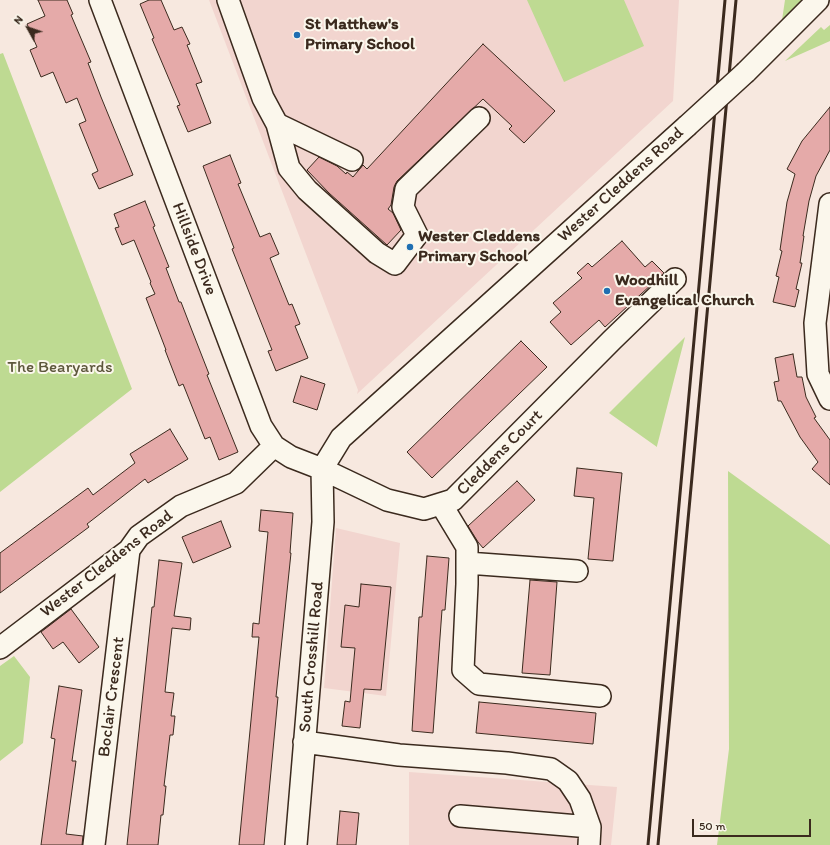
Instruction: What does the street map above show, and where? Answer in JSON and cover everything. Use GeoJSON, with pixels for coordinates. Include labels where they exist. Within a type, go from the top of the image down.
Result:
{"type":"FeatureCollection","features":[{"type":"Feature","properties":{"kind":"street","name":"Hillside Drive"},"geometry":{"type":"LineString","coordinates":[[100,0],[261,426],[274,446],[291,457],[322,469]]}},
{"type":"Feature","properties":{"kind":"street"},"geometry":{"type":"LineString","coordinates":[[228,0],[263,98],[277,124],[289,168],[307,190],[377,253],[395,264],[418,235],[403,207],[406,189],[480,118]]}},
{"type":"Feature","properties":{"kind":"street","name":"Wester Cleddens Road"},"geometry":{"type":"LineString","coordinates":[[322,469],[341,438],[746,72],[818,0]]}},
{"type":"Feature","properties":{"kind":"street"},"geometry":{"type":"LineString","coordinates":[[277,124],[352,160]]}},
{"type":"Feature","properties":{"kind":"street"},"geometry":{"type":"LineString","coordinates":[[830,204],[823,321],[818,374],[830,399]]}},
{"type":"Feature","properties":{"kind":"street","name":"Cleddens Court"},"geometry":{"type":"LineString","coordinates":[[322,469],[387,500],[424,509],[453,500],[612,340],[675,280]]}},
{"type":"Feature","properties":{"kind":"street","name":"Wester Cleddens Road"},"geometry":{"type":"LineString","coordinates":[[0,648],[129,550],[139,536],[181,506],[236,483],[274,446]]}},
{"type":"Feature","properties":{"kind":"street","name":"South Crosshill Road"},"geometry":{"type":"LineString","coordinates":[[296,845],[323,522],[322,469]]}},
{"type":"Feature","properties":{"kind":"street"},"geometry":{"type":"LineString","coordinates":[[441,504],[467,547],[468,584],[463,670],[478,684],[600,696]]}},
{"type":"Feature","properties":{"kind":"street","name":"Boclair Crescent"},"geometry":{"type":"LineString","coordinates":[[94,845],[129,550]]}},
{"type":"Feature","properties":{"kind":"street"},"geometry":{"type":"LineString","coordinates":[[467,563],[576,571]]}},
{"type":"Feature","properties":{"kind":"street"},"geometry":{"type":"LineString","coordinates":[[304,742],[399,755],[507,763],[551,769],[568,781],[580,799],[590,836],[460,816]]}},
{"type":"Feature","properties":{"kind":"shaded area","name":"Wester Cleddens Primary School"},"geometry":{"type":"Polygon","coordinates":[[[209,0],[679,0],[673,101],[357,394],[358,390],[209,0]]]}},
{"type":"Feature","properties":{"kind":"shaded area"},"geometry":{"type":"Polygon","coordinates":[[[336,528],[400,543],[386,696],[324,688],[336,528]]]}},
{"type":"Feature","properties":{"kind":"shaded area"},"geometry":{"type":"Polygon","coordinates":[[[409,772],[617,787],[611,845],[409,845],[409,772]]]}},
{"type":"Feature","properties":{"kind":"green space"},"geometry":{"type":"Polygon","coordinates":[[[527,0],[624,0],[644,46],[564,82],[527,0]]]}},
{"type":"Feature","properties":{"kind":"green space"},"geometry":{"type":"Polygon","coordinates":[[[785,0],[804,0],[782,20],[785,0]]]}},
{"type":"Feature","properties":{"kind":"green space"},"geometry":{"type":"Polygon","coordinates":[[[830,25],[830,41],[785,61],[821,27],[824,30],[830,25]]]}},
{"type":"Feature","properties":{"kind":"green space","name":"The Bearyards"},"geometry":{"type":"Polygon","coordinates":[[[3,53],[132,389],[0,492],[0,54],[3,53]]]}},
{"type":"Feature","properties":{"kind":"green space"},"geometry":{"type":"Polygon","coordinates":[[[685,337],[657,446],[657,447],[609,413],[685,337]]]}},
{"type":"Feature","properties":{"kind":"green space"},"geometry":{"type":"Polygon","coordinates":[[[728,471],[830,545],[830,845],[717,845],[729,749],[728,471]]]}},
{"type":"Feature","properties":{"kind":"green space"},"geometry":{"type":"Polygon","coordinates":[[[14,656],[30,677],[23,743],[0,761],[0,666],[14,656]]]}},
{"type":"Feature","properties":{"kind":"building"},"geometry":{"type":"Polygon","coordinates":[[[38,0],[67,0],[73,14],[71,15],[91,62],[88,63],[133,175],[99,189],[92,174],[98,171],[79,124],[86,121],[77,98],[66,103],[53,72],[41,77],[30,50],[37,47],[27,24],[45,16],[38,0]]]}},
{"type":"Feature","properties":{"kind":"building"},"geometry":{"type":"Polygon","coordinates":[[[149,0],[161,0],[174,30],[182,27],[190,44],[187,45],[202,82],[196,84],[211,123],[188,132],[177,106],[180,105],[152,39],[154,38],[140,4],[149,0]]]}},
{"type":"Feature","properties":{"kind":"building"},"geometry":{"type":"Polygon","coordinates":[[[483,44],[555,111],[524,143],[509,129],[512,126],[483,99],[397,181],[394,187],[391,205],[388,209],[393,213],[401,230],[387,245],[329,193],[307,170],[319,157],[337,166],[346,174],[347,172],[353,177],[363,165],[367,169],[483,44]]]}},
{"type":"Feature","properties":{"kind":"building"},"geometry":{"type":"Polygon","coordinates":[[[830,107],[830,150],[816,176],[809,201],[803,236],[800,263],[802,263],[796,289],[799,290],[795,307],[773,302],[779,277],[776,276],[782,251],[780,250],[787,202],[795,174],[787,169],[802,141],[830,107]]]}},
{"type":"Feature","properties":{"kind":"building"},"geometry":{"type":"Polygon","coordinates":[[[230,155],[241,183],[238,184],[260,237],[270,233],[279,254],[270,258],[289,305],[292,304],[300,324],[295,326],[308,358],[276,371],[268,351],[272,350],[232,249],[234,248],[203,166],[230,155]]]}},
{"type":"Feature","properties":{"kind":"building"},"geometry":{"type":"Polygon","coordinates":[[[145,201],[155,226],[153,227],[169,267],[166,268],[179,302],[181,302],[209,374],[207,375],[238,452],[219,460],[210,437],[205,439],[183,384],[179,386],[165,350],[146,298],[155,294],[134,240],[122,245],[115,228],[119,227],[114,214],[145,201]]]}},
{"type":"Feature","properties":{"kind":"building","name":"Woodhill Evangelical Church"},"geometry":{"type":"Polygon","coordinates":[[[622,241],[645,267],[652,261],[664,273],[605,327],[599,320],[571,345],[550,322],[561,312],[553,303],[582,278],[577,273],[588,263],[592,267],[622,241]]]}},
{"type":"Feature","properties":{"kind":"building"},"geometry":{"type":"Polygon","coordinates":[[[521,341],[547,367],[432,478],[407,452],[521,341]]]}},
{"type":"Feature","properties":{"kind":"building"},"geometry":{"type":"Polygon","coordinates":[[[793,354],[797,377],[802,377],[806,397],[816,417],[814,418],[830,440],[830,485],[812,469],[818,462],[800,437],[781,401],[778,401],[774,382],[779,381],[775,358],[793,354]]]}},
{"type":"Feature","properties":{"kind":"building"},"geometry":{"type":"Polygon","coordinates":[[[301,376],[325,384],[317,410],[293,402],[301,376]]]}},
{"type":"Feature","properties":{"kind":"building"},"geometry":{"type":"Polygon","coordinates":[[[170,429],[188,459],[148,483],[145,479],[87,524],[89,527],[0,593],[0,553],[88,488],[93,495],[135,463],[130,454],[170,429]]]}},
{"type":"Feature","properties":{"kind":"building"},"geometry":{"type":"Polygon","coordinates":[[[577,468],[622,473],[613,561],[588,559],[594,498],[574,496],[577,468]]]}},
{"type":"Feature","properties":{"kind":"building"},"geometry":{"type":"Polygon","coordinates":[[[517,481],[535,500],[483,548],[468,526],[517,481]]]}},
{"type":"Feature","properties":{"kind":"building"},"geometry":{"type":"Polygon","coordinates":[[[261,510],[293,513],[291,553],[276,697],[278,697],[264,845],[239,845],[259,637],[252,637],[253,623],[259,624],[268,532],[259,531],[261,510]]]}},
{"type":"Feature","properties":{"kind":"building"},"geometry":{"type":"Polygon","coordinates":[[[221,521],[231,547],[193,563],[182,537],[221,521]]]}},
{"type":"Feature","properties":{"kind":"building"},"geometry":{"type":"Polygon","coordinates":[[[427,556],[449,558],[445,610],[442,610],[433,733],[412,731],[419,617],[422,617],[427,556]]]}},
{"type":"Feature","properties":{"kind":"building"},"geometry":{"type":"Polygon","coordinates":[[[159,560],[182,563],[174,616],[191,618],[190,630],[172,628],[165,692],[174,693],[171,716],[175,716],[173,735],[170,735],[164,786],[166,786],[163,815],[161,815],[158,845],[127,845],[152,607],[154,607],[159,560]]]}},
{"type":"Feature","properties":{"kind":"building"},"geometry":{"type":"Polygon","coordinates":[[[530,580],[557,582],[550,675],[522,673],[530,580]]]}},
{"type":"Feature","properties":{"kind":"building"},"geometry":{"type":"Polygon","coordinates":[[[361,584],[391,587],[381,690],[364,689],[360,728],[342,726],[345,701],[350,702],[355,648],[341,647],[345,605],[359,607],[361,584]]]}},
{"type":"Feature","properties":{"kind":"building"},"geometry":{"type":"Polygon","coordinates":[[[71,609],[99,647],[79,663],[63,642],[53,649],[41,632],[71,609]]]}},
{"type":"Feature","properties":{"kind":"building"},"geometry":{"type":"Polygon","coordinates":[[[59,686],[82,690],[72,761],[76,761],[66,834],[83,836],[82,845],[41,845],[55,739],[51,738],[59,686]]]}},
{"type":"Feature","properties":{"kind":"building"},"geometry":{"type":"Polygon","coordinates":[[[479,702],[596,713],[593,744],[476,733],[479,702]]]}},
{"type":"Feature","properties":{"kind":"building"},"geometry":{"type":"Polygon","coordinates":[[[340,811],[359,813],[356,845],[337,845],[340,811]]]}},
{"type":"Feature","properties":{"kind":"railway"},"geometry":{"type":"LineString","coordinates":[[648,845],[725,0]]}},
{"type":"Feature","properties":{"kind":"railway"},"geometry":{"type":"LineString","coordinates":[[658,845],[736,0]]}},
{"type":"Feature","properties":{"kind":"place","name":"St Matthew's Primary School"},"geometry":{"type":"Point","coordinates":[297,35]}},
{"type":"Feature","properties":{"kind":"place","name":"Wester Cleddens Primary School"},"geometry":{"type":"Point","coordinates":[410,247]}},
{"type":"Feature","properties":{"kind":"place","name":"Woodhill Evangelical Church"},"geometry":{"type":"Point","coordinates":[607,291]}}]}
